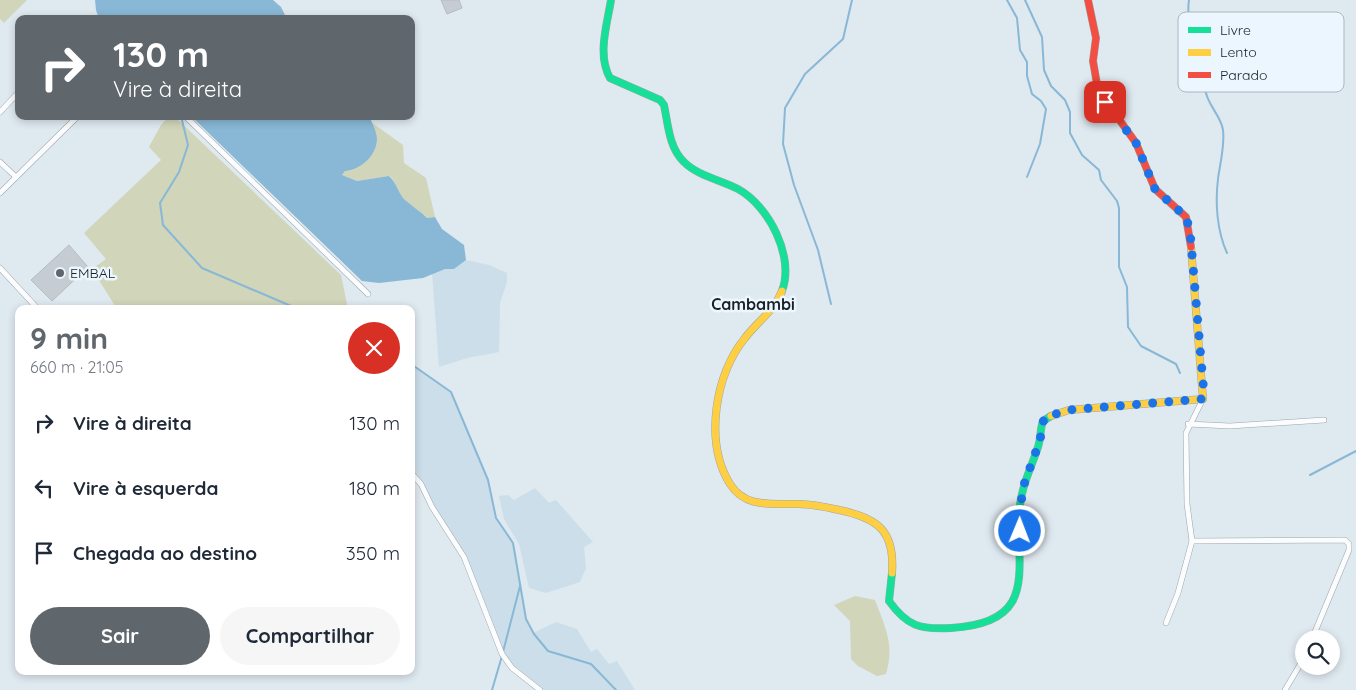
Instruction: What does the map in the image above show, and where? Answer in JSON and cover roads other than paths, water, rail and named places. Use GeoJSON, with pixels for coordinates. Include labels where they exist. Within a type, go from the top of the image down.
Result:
{"type":"FeatureCollection","features":[{"type":"Feature","properties":{"kind":"street"},"geometry":{"type":"LineString","coordinates":[[611,0],[604,50],[605,73],[610,78],[660,100],[664,105],[676,152],[681,159],[695,170],[741,190],[759,203],[767,214],[783,253],[786,276],[776,304],[744,339],[726,366],[722,384],[717,434],[718,458],[724,474],[742,497],[761,505],[805,504],[862,514],[878,522],[890,541],[894,568],[890,600],[901,618],[922,629],[983,626],[1002,615],[1017,589],[1020,574],[1020,502],[1026,477],[1040,440],[1044,418],[1068,410],[1202,399]]}},
{"type":"Feature","properties":{"kind":"street"},"geometry":{"type":"LineString","coordinates":[[1088,0],[1096,38],[1093,61],[1098,90],[1136,143],[1155,189],[1186,217],[1190,231],[1203,379],[1202,399],[1188,424],[1186,433],[1186,490],[1189,535],[1192,541],[1178,593],[1166,623]]}},
{"type":"Feature","properties":{"kind":"street"},"geometry":{"type":"LineString","coordinates":[[0,112],[15,96]]}},
{"type":"Feature","properties":{"kind":"street"},"geometry":{"type":"LineString","coordinates":[[0,193],[74,120]]}},
{"type":"Feature","properties":{"kind":"street"},"geometry":{"type":"LineString","coordinates":[[189,120],[368,294]]}},
{"type":"Feature","properties":{"kind":"street"},"geometry":{"type":"LineString","coordinates":[[0,162],[16,177]]}},
{"type":"Feature","properties":{"kind":"street"},"geometry":{"type":"LineString","coordinates":[[0,268],[34,305]]}},
{"type":"Feature","properties":{"kind":"street"},"geometry":{"type":"LineString","coordinates":[[1188,424],[1230,426],[1324,420]]}},
{"type":"Feature","properties":{"kind":"street"},"geometry":{"type":"LineString","coordinates":[[415,477],[421,484],[432,507],[464,557],[502,654],[512,668],[540,690]]}},
{"type":"Feature","properties":{"kind":"street"},"geometry":{"type":"LineString","coordinates":[[1192,541],[1345,540],[1349,544],[1348,550],[1316,630]]}},
{"type":"Feature","properties":{"kind":"street"},"geometry":{"type":"LineString","coordinates":[[1285,690],[1295,673]]}},
{"type":"Feature","properties":{"kind":"water"},"geometry":{"type":"Polygon","coordinates":[[[95,0],[273,0],[281,7],[285,15],[98,15],[95,0]]]}},
{"type":"Feature","properties":{"kind":"water"},"geometry":{"type":"Polygon","coordinates":[[[195,120],[371,120],[377,136],[374,151],[362,165],[345,171],[342,175],[357,181],[389,176],[405,200],[427,218],[435,217],[442,229],[464,245],[466,260],[454,269],[445,269],[423,278],[379,283],[362,281],[195,120]]]}},
{"type":"Feature","properties":{"kind":"waterway"},"geometry":{"type":"LineString","coordinates":[[831,304],[818,250],[794,185],[783,144],[785,108],[805,74],[843,39],[852,0]]}},
{"type":"Feature","properties":{"kind":"waterway"},"geometry":{"type":"LineString","coordinates":[[1007,0],[1017,18],[1020,50],[1027,62],[1027,76],[1032,94],[1041,101],[1046,109],[1040,144],[1027,177]]}},
{"type":"Feature","properties":{"kind":"waterway"},"geometry":{"type":"LineString","coordinates":[[1025,0],[1042,37],[1044,70],[1051,86],[1065,100],[1070,112],[1070,133],[1082,155],[1099,170],[1101,180],[1117,201],[1119,208],[1119,267],[1127,287],[1128,327],[1141,346],[1176,364],[1180,373]]}},
{"type":"Feature","properties":{"kind":"waterway"},"geometry":{"type":"LineString","coordinates":[[1188,12],[1189,0]]}},
{"type":"Feature","properties":{"kind":"waterway"},"geometry":{"type":"LineString","coordinates":[[1206,92],[1223,130],[1217,207],[1221,236],[1227,253]]}},
{"type":"Feature","properties":{"kind":"waterway"},"geometry":{"type":"LineString","coordinates":[[182,120],[188,145],[179,172],[160,203],[163,225],[202,268],[289,305]]}},
{"type":"Feature","properties":{"kind":"waterway"},"geometry":{"type":"LineString","coordinates":[[415,367],[451,392],[488,480],[496,518],[513,543],[526,619],[534,634],[548,651],[591,664],[616,690]]}},
{"type":"Feature","properties":{"kind":"waterway"},"geometry":{"type":"LineString","coordinates":[[1310,475],[1356,451]]}},
{"type":"Feature","properties":{"kind":"waterway"},"geometry":{"type":"LineString","coordinates":[[503,652],[520,586]]}},
{"type":"Feature","properties":{"kind":"waterway"},"geometry":{"type":"LineString","coordinates":[[492,690],[502,656]]}},
{"type":"Feature","properties":{"kind":"place","name":"EMBAL"},"geometry":{"type":"Point","coordinates":[60,273]}},
{"type":"Feature","properties":{"kind":"district","name":"Cambambi"},"geometry":{"type":"Point","coordinates":[753,304]}}]}
